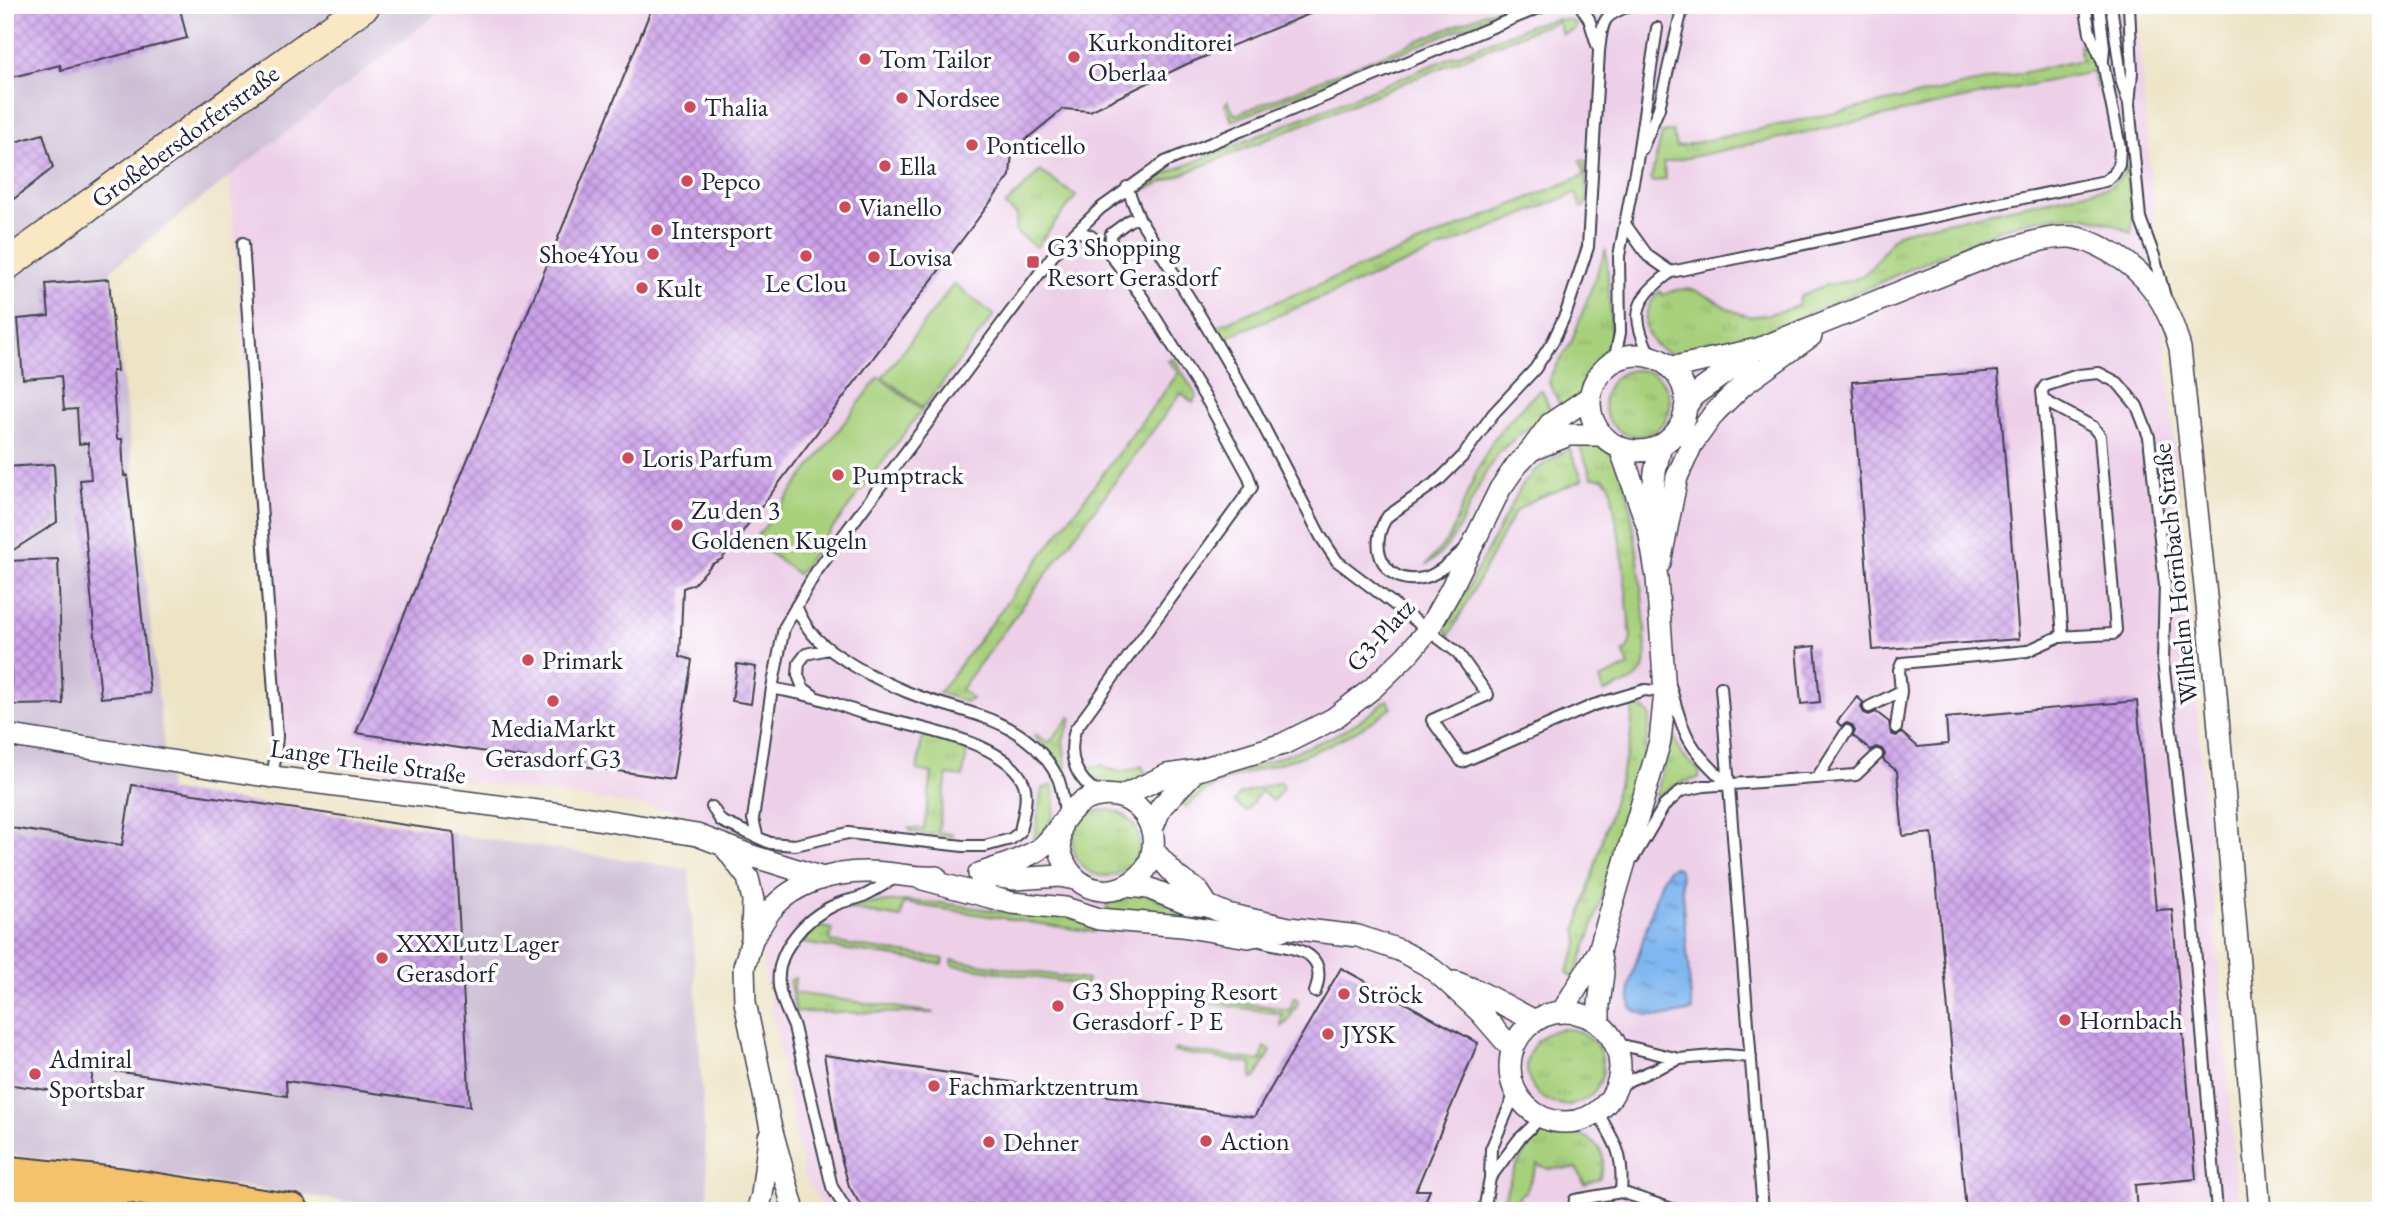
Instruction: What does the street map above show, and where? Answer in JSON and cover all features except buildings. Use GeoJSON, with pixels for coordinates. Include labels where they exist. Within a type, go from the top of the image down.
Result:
{"type":"FeatureCollection","features":[{"type":"Feature","properties":{"kind":"main road"},"geometry":{"type":"LineString","coordinates":[[5,1173],[122,1185],[292,1211]]}},
{"type":"Feature","properties":{"kind":"main road"},"geometry":{"type":"LineString","coordinates":[[5,1192],[113,1211]]}},
{"type":"Feature","properties":{"kind":"street","name":"Großebersdorferstraße"},"geometry":{"type":"LineString","coordinates":[[5,266],[365,5]]}},
{"type":"Feature","properties":{"kind":"street","name":"Wilhelm Hornbach Straße"},"geometry":{"type":"LineString","coordinates":[[1670,368],[1758,349],[2002,251],[2039,240],[2071,237],[2095,243],[2141,274],[2156,291],[2168,310],[2180,348],[2215,682],[2260,1211]]}},
{"type":"Feature","properties":{"kind":"street","name":"Wilhelm Hornbach Straße"},"geometry":{"type":"LineString","coordinates":[[1657,578],[1677,477],[1692,444],[1715,412],[1743,385],[1834,318]]}},
{"type":"Feature","properties":{"kind":"street","name":"Wilhelm Hornbach Straße"},"geometry":{"type":"LineString","coordinates":[[1685,408],[1693,396],[1758,349]]}},
{"type":"Feature","properties":{"kind":"street"},"geometry":{"type":"LineString","coordinates":[[1637,355],[1651,357],[1670,368],[1682,386],[1685,408],[1678,429],[1661,445],[1646,450],[1611,442],[1591,412],[1590,397],[1596,380],[1614,361],[1637,355]]}},
{"type":"Feature","properties":{"kind":"street","name":"G3-Platz"},"geometry":{"type":"LineString","coordinates":[[979,874],[1034,852],[1049,841],[1083,801],[1111,796],[1167,775],[1195,771],[1283,744],[1333,719],[1384,678],[1428,630],[1500,489],[1550,424],[1590,397]]}},
{"type":"Feature","properties":{"kind":"street","name":"G3-Platz"},"geometry":{"type":"LineString","coordinates":[[1531,450],[1569,435],[1611,442]]}},
{"type":"Feature","properties":{"kind":"street","name":"Wilhelm Hornbach Straße"},"geometry":{"type":"LineString","coordinates":[[1562,1012],[1599,951],[1660,741],[1665,692],[1657,578],[1649,530],[1611,442]]}},
{"type":"Feature","properties":{"kind":"street","name":"Wilhelm Hornbach Straße"},"geometry":{"type":"LineString","coordinates":[[1649,530],[1655,472],[1661,445]]}},
{"type":"Feature","properties":{"kind":"street","name":"Lange Theile Straße"},"geometry":{"type":"LineString","coordinates":[[5,735],[273,777],[584,817],[697,835],[722,844]]}},
{"type":"Feature","properties":{"kind":"street","name":"G3-Platz"},"geometry":{"type":"LineString","coordinates":[[1127,886],[1146,870],[1161,807],[1195,771]]}},
{"type":"Feature","properties":{"kind":"street"},"geometry":{"type":"LineString","coordinates":[[1111,796],[1134,804],[1144,814],[1153,839],[1177,877],[1198,891],[1208,906]]}},
{"type":"Feature","properties":{"kind":"street"},"geometry":{"type":"LineString","coordinates":[[1064,822],[1059,845],[1062,860],[1075,879]]}},
{"type":"Feature","properties":{"kind":"street","name":"G3-Platz"},"geometry":{"type":"LineString","coordinates":[[722,844],[823,878]]}},
{"type":"Feature","properties":{"kind":"street"},"geometry":{"type":"LineString","coordinates":[[722,844],[748,878],[753,900],[752,940],[744,967],[745,1002],[770,1124],[787,1194],[794,1211]]}},
{"type":"Feature","properties":{"kind":"street","name":"G3-Platz"},"geometry":{"type":"LineString","coordinates":[[752,940],[772,909],[807,883],[851,872],[923,878],[979,874],[1015,878],[1060,876],[1075,879],[1099,890],[1127,886],[1149,888],[1188,904],[1208,906],[1227,914],[1289,928]]}},
{"type":"Feature","properties":{"kind":"street"},"geometry":{"type":"LineString","coordinates":[[923,878],[1012,902],[1065,908],[1099,919],[1166,924],[1248,937],[1289,928],[1359,936],[1399,950],[1427,965],[1480,1012],[1513,1050]]}},
{"type":"Feature","properties":{"kind":"street","name":"Wilhelm Hornbach Straße"},"geometry":{"type":"LineString","coordinates":[[1599,951],[1603,973],[1599,1024]]}},
{"type":"Feature","properties":{"kind":"street"},"geometry":{"type":"LineString","coordinates":[[1443,977],[1478,991],[1535,1021]]}},
{"type":"Feature","properties":{"kind":"street"},"geometry":{"type":"LineString","coordinates":[[1562,1012],[1580,1014],[1599,1024],[1614,1043],[1619,1062],[1614,1091],[1597,1112],[1568,1122],[1542,1117],[1527,1107],[1516,1091],[1510,1068],[1513,1050],[1521,1034],[1535,1021],[1562,1012]]}},
{"type":"Feature","properties":{"kind":"street"},"geometry":{"type":"LineString","coordinates":[[757,1211],[762,1195],[770,1124]]}},
{"type":"Feature","properties":{"kind":"lane"},"geometry":{"type":"LineString","coordinates":[[757,835],[753,819],[772,688],[784,628],[817,572],[1057,250],[1127,187],[1165,162],[1546,5]]}},
{"type":"Feature","properties":{"kind":"lane"},"geometry":{"type":"LineString","coordinates":[[1580,5],[1595,32],[1599,51]]}},
{"type":"Feature","properties":{"kind":"lane"},"geometry":{"type":"LineString","coordinates":[[1470,546],[1430,576],[1412,579],[1390,571],[1379,554],[1377,544],[1382,524],[1388,516],[1439,480],[1463,456],[1493,414],[1535,369],[1553,341],[1566,313],[1588,247],[1599,51],[1603,23],[1611,12],[1632,5]]}},
{"type":"Feature","properties":{"kind":"lane"},"geometry":{"type":"LineString","coordinates":[[1637,161],[1659,108],[1682,10],[1670,5]]}},
{"type":"Feature","properties":{"kind":"lane"},"geometry":{"type":"LineString","coordinates":[[1651,357],[1640,333],[1638,318],[1641,301],[1651,287],[1671,272],[2105,181],[2114,174],[2119,165],[2120,147],[2103,63],[2090,33],[2085,5]]}},
{"type":"Feature","properties":{"kind":"lane"},"geometry":{"type":"LineString","coordinates":[[2099,5],[2103,63]]}},
{"type":"Feature","properties":{"kind":"lane"},"geometry":{"type":"LineString","coordinates":[[2111,5],[2122,83],[2129,104]]}},
{"type":"Feature","properties":{"kind":"lane"},"geometry":{"type":"LineString","coordinates":[[2129,5],[2132,72],[2129,104],[2140,218],[2154,256],[2168,310]]}},
{"type":"Feature","properties":{"kind":"lane"},"geometry":{"type":"LineString","coordinates":[[1614,361],[1620,333],[1619,256],[1637,161],[1657,28]]}},
{"type":"Feature","properties":{"kind":"lane"},"geometry":{"type":"LineString","coordinates":[[1127,187],[1139,218],[1229,363],[1321,537],[1337,561],[1458,653],[1488,695],[1432,720],[1462,762],[1594,705],[1645,690],[1665,692]]}},
{"type":"Feature","properties":{"kind":"lane"},"geometry":{"type":"LineString","coordinates":[[1110,254],[1111,234],[1130,220],[1139,218]]}},
{"type":"Feature","properties":{"kind":"lane"},"geometry":{"type":"LineString","coordinates":[[1625,224],[1648,256],[1671,272]]}},
{"type":"Feature","properties":{"kind":"lane"},"geometry":{"type":"LineString","coordinates":[[1077,231],[1091,236],[1110,254],[1143,298],[1208,402],[1248,475],[1252,488],[1075,730],[1071,743],[1076,770],[1081,779],[1111,796]]}},
{"type":"Feature","properties":{"kind":"lane"},"geometry":{"type":"LineString","coordinates":[[243,243],[277,736],[273,777]]}},
{"type":"Feature","properties":{"kind":"lane"},"geometry":{"type":"LineString","coordinates":[[2063,637],[2042,391],[2045,386],[2078,375],[2099,373],[2118,383],[2137,406],[2149,437],[2165,585],[2162,660],[2192,912],[2217,1211]]}},
{"type":"Feature","properties":{"kind":"lane"},"geometry":{"type":"LineString","coordinates":[[1896,728],[1899,670],[1905,662],[2027,651],[2063,637],[2113,634],[2116,630],[2101,436],[2093,427],[2043,400]]}},
{"type":"Feature","properties":{"kind":"lane"},"geometry":{"type":"LineString","coordinates":[[796,606],[810,633],[828,649],[859,669],[908,693],[1000,722],[1023,736],[1035,746],[1058,778],[1064,822]]}},
{"type":"Feature","properties":{"kind":"lane"},"geometry":{"type":"LineString","coordinates":[[815,697],[803,688],[798,675],[799,663],[806,654],[828,649]]}},
{"type":"Feature","properties":{"kind":"lane"},"geometry":{"type":"LineString","coordinates":[[1664,661],[1679,722],[1688,743],[1706,765],[1729,785]]}},
{"type":"Feature","properties":{"kind":"lane"},"geometry":{"type":"LineString","coordinates":[[1721,687],[1763,1211]]}},
{"type":"Feature","properties":{"kind":"lane"},"geometry":{"type":"LineString","coordinates":[[712,807],[721,821],[770,843],[795,845],[848,833],[963,846],[998,843],[1011,839],[1020,832],[1025,785],[1005,761],[957,737],[864,714],[815,697],[772,688]]}},
{"type":"Feature","properties":{"kind":"lane"},"geometry":{"type":"LineString","coordinates":[[1869,707],[1900,691]]}},
{"type":"Feature","properties":{"kind":"lane"},"geometry":{"type":"LineString","coordinates":[[1817,778],[1847,731]]}},
{"type":"Feature","properties":{"kind":"lane"},"geometry":{"type":"LineString","coordinates":[[1620,881],[1664,806],[1681,791],[1856,775],[1877,755]]}},
{"type":"Feature","properties":{"kind":"lane"},"geometry":{"type":"LineString","coordinates":[[847,1211],[832,1187],[794,1027],[784,1005],[779,984],[780,964],[798,932],[816,916],[835,905],[862,896],[900,875]]}},
{"type":"Feature","properties":{"kind":"lane"},"geometry":{"type":"LineString","coordinates":[[1248,937],[1271,945],[1305,951],[1319,968],[1315,992]]}},
{"type":"Feature","properties":{"kind":"lane"},"geometry":{"type":"LineString","coordinates":[[1614,1043],[1679,1059]]}},
{"type":"Feature","properties":{"kind":"lane"},"geometry":{"type":"LineString","coordinates":[[1614,1091],[1630,1080],[1679,1059],[1726,1055],[1751,1058]]}},
{"type":"Feature","properties":{"kind":"lane"},"geometry":{"type":"LineString","coordinates":[[1484,1211],[1490,1178],[1491,1149],[1516,1091]]}},
{"type":"Feature","properties":{"kind":"lane"},"geometry":{"type":"LineString","coordinates":[[1597,1112],[1614,1138],[1623,1166],[1621,1192]]}},
{"type":"Feature","properties":{"kind":"lane"},"geometry":{"type":"LineString","coordinates":[[1490,1178],[1519,1139],[1542,1117]]}},
{"type":"Feature","properties":{"kind":"lane"},"geometry":{"type":"LineString","coordinates":[[1573,1211],[1576,1200],[1621,1192],[1678,1211]]}},
{"type":"Feature","properties":{"kind":"shaded area"},"geometry":{"type":"Polygon","coordinates":[[[5,5],[448,5],[111,270],[169,792],[689,869],[709,1211],[419,1211],[5,1154],[5,5]]]}},
{"type":"Feature","properties":{"kind":"shaded area","name":"G3 Shopping Resort Gerasdorf"},"geometry":{"type":"Polygon","coordinates":[[[415,5],[2136,5],[2239,1211],[827,1211],[804,1177],[739,841],[676,811],[268,753],[267,586],[252,448],[226,136],[415,5]]]}},
{"type":"Feature","properties":{"kind":"green space"},"geometry":{"type":"Polygon","coordinates":[[[1505,5],[1518,5],[1232,121],[1225,104],[1228,101],[1235,115],[1505,5]]]}},
{"type":"Feature","properties":{"kind":"green space"},"geometry":{"type":"Polygon","coordinates":[[[1557,19],[1569,20],[1575,23],[1576,27],[1562,34],[1558,22],[1535,29],[1141,191],[1155,178],[1533,24],[1557,19]]]}},
{"type":"Feature","properties":{"kind":"green space"},"geometry":{"type":"Polygon","coordinates":[[[2086,44],[2101,83],[2097,88],[2093,72],[2086,73],[1663,163],[1666,179],[1653,182],[1651,179],[1662,133],[1673,131],[1676,147],[2082,60],[2079,45],[2086,44]]]}},
{"type":"Feature","properties":{"kind":"green space"},"geometry":{"type":"Polygon","coordinates":[[[1580,160],[1587,162],[1586,206],[1582,208],[1576,193],[1228,336],[1233,351],[1229,350],[1215,327],[1585,175],[1580,160]]]}},
{"type":"Feature","properties":{"kind":"green space"},"geometry":{"type":"Polygon","coordinates":[[[2127,165],[2133,221],[2131,233],[2098,220],[2068,216],[2037,219],[2003,228],[1776,328],[1695,356],[1680,356],[1667,352],[1657,346],[1646,327],[1646,315],[1660,291],[1663,295],[1688,289],[1708,296],[1737,313],[1749,316],[1773,313],[1798,306],[1800,297],[1815,289],[1863,275],[1891,240],[1904,231],[2109,187],[2123,175],[2127,165]]]}},
{"type":"Feature","properties":{"kind":"green space"},"geometry":{"type":"Polygon","coordinates":[[[1040,171],[1076,196],[1036,247],[1015,231],[1017,215],[1005,206],[1040,171]]]}},
{"type":"Feature","properties":{"kind":"green space"},"geometry":{"type":"Polygon","coordinates":[[[1606,249],[1612,334],[1608,354],[1595,366],[1580,394],[1562,408],[1549,383],[1550,376],[1571,343],[1606,249]]]}},
{"type":"Feature","properties":{"kind":"green space"},"geometry":{"type":"Polygon","coordinates":[[[954,284],[994,315],[923,408],[883,377],[954,284]]]}},
{"type":"Feature","properties":{"kind":"green space"},"geometry":{"type":"Polygon","coordinates":[[[1175,360],[1196,395],[1193,403],[1181,393],[961,689],[972,699],[966,702],[939,693],[1179,372],[1168,361],[1175,360]]]}},
{"type":"Feature","properties":{"kind":"green space"},"geometry":{"type":"Polygon","coordinates":[[[1643,370],[1661,379],[1668,390],[1668,416],[1661,427],[1650,434],[1631,436],[1613,427],[1606,416],[1604,397],[1613,379],[1624,372],[1643,370]]]}},
{"type":"Feature","properties":{"kind":"green space","name":"Pumptrack"},"geometry":{"type":"Polygon","coordinates":[[[879,377],[922,410],[798,574],[754,541],[879,377]]]}},
{"type":"Feature","properties":{"kind":"green space"},"geometry":{"type":"Polygon","coordinates":[[[1539,390],[1542,390],[1551,412],[1499,453],[1485,474],[1449,544],[1426,565],[1449,538],[1493,440],[1539,390]]]}},
{"type":"Feature","properties":{"kind":"green space"},"geometry":{"type":"Polygon","coordinates":[[[1578,443],[1603,448],[1621,468],[1630,505],[1643,603],[1646,656],[1644,668],[1632,681],[1604,692],[1600,679],[1629,666],[1623,652],[1631,639],[1622,553],[1610,484],[1603,478],[1592,477],[1578,443]]]}},
{"type":"Feature","properties":{"kind":"green space"},"geometry":{"type":"Polygon","coordinates":[[[1569,448],[1583,480],[1533,500],[1514,513],[1448,638],[1446,629],[1521,487],[1534,471],[1569,448]]]}},
{"type":"Feature","properties":{"kind":"green space"},"geometry":{"type":"Polygon","coordinates":[[[1387,700],[1392,708],[1338,741],[1302,756],[1225,781],[1198,796],[1186,807],[1179,801],[1214,781],[1340,733],[1387,700]]]}},
{"type":"Feature","properties":{"kind":"green space"},"geometry":{"type":"Polygon","coordinates":[[[1633,707],[1645,709],[1650,716],[1645,751],[1590,936],[1574,978],[1567,972],[1579,943],[1577,929],[1630,743],[1633,707]]]}},
{"type":"Feature","properties":{"kind":"green space"},"geometry":{"type":"Polygon","coordinates":[[[1070,717],[1072,719],[1063,740],[1066,767],[1061,770],[1051,753],[1034,736],[1035,734],[1049,743],[1070,717]]]}},
{"type":"Feature","properties":{"kind":"green space"},"geometry":{"type":"Polygon","coordinates":[[[1672,730],[1681,754],[1700,771],[1699,778],[1672,786],[1655,801],[1672,730]]]}},
{"type":"Feature","properties":{"kind":"green space"},"geometry":{"type":"Polygon","coordinates":[[[927,736],[963,745],[967,750],[963,777],[947,775],[938,832],[954,834],[952,837],[911,832],[909,828],[924,829],[932,773],[917,770],[922,739],[927,736]]]}},
{"type":"Feature","properties":{"kind":"green space"},"geometry":{"type":"Polygon","coordinates":[[[1102,765],[1117,771],[1142,766],[1146,775],[1121,785],[1107,785],[1086,770],[1102,765]]]}},
{"type":"Feature","properties":{"kind":"green space"},"geometry":{"type":"Polygon","coordinates":[[[1280,782],[1283,785],[1282,790],[1273,801],[1261,791],[1246,811],[1234,802],[1240,794],[1280,782]]]}},
{"type":"Feature","properties":{"kind":"green space"},"geometry":{"type":"Polygon","coordinates":[[[1052,785],[1055,809],[1036,842],[1034,839],[1042,789],[1052,785]]]}},
{"type":"Feature","properties":{"kind":"green space"},"geometry":{"type":"Polygon","coordinates":[[[1106,810],[1129,820],[1139,843],[1129,866],[1106,876],[1083,866],[1073,843],[1083,820],[1106,810]]]}},
{"type":"Feature","properties":{"kind":"green space"},"geometry":{"type":"Polygon","coordinates":[[[1146,894],[1206,919],[1106,913],[1108,899],[1146,894]]]}},
{"type":"Feature","properties":{"kind":"green space"},"geometry":{"type":"Polygon","coordinates":[[[903,901],[940,903],[1019,914],[1053,912],[1094,925],[1094,932],[903,903],[901,918],[847,909],[903,901]]]}},
{"type":"Feature","properties":{"kind":"green space"},"geometry":{"type":"Polygon","coordinates":[[[816,926],[832,929],[830,942],[944,959],[943,964],[802,943],[816,926]]]}},
{"type":"Feature","properties":{"kind":"green space"},"geometry":{"type":"Polygon","coordinates":[[[952,960],[1087,980],[1086,985],[952,965],[952,960]]]}},
{"type":"Feature","properties":{"kind":"green space"},"geometry":{"type":"Polygon","coordinates":[[[795,978],[794,993],[935,1013],[796,1012],[789,981],[795,978]]]}},
{"type":"Feature","properties":{"kind":"green space"},"geometry":{"type":"Polygon","coordinates":[[[1182,994],[1290,1010],[1294,997],[1298,1003],[1288,1021],[1281,1027],[1282,1014],[1182,999],[1182,994]]]}},
{"type":"Feature","properties":{"kind":"green space"},"geometry":{"type":"Polygon","coordinates":[[[1558,1029],[1572,1029],[1586,1035],[1597,1046],[1603,1067],[1600,1082],[1592,1094],[1572,1105],[1558,1105],[1544,1099],[1533,1088],[1527,1074],[1527,1060],[1533,1046],[1544,1035],[1558,1029]]]}},
{"type":"Feature","properties":{"kind":"green space"},"geometry":{"type":"Polygon","coordinates":[[[1264,1047],[1271,1051],[1255,1079],[1252,1078],[1252,1064],[1174,1052],[1175,1049],[1261,1061],[1264,1047]]]}},
{"type":"Feature","properties":{"kind":"green space"},"geometry":{"type":"Polygon","coordinates":[[[1553,1131],[1585,1137],[1599,1148],[1603,1167],[1599,1179],[1584,1184],[1577,1168],[1548,1169],[1538,1164],[1514,1211],[1502,1211],[1512,1174],[1533,1143],[1531,1138],[1553,1131]]]}},
{"type":"Feature","properties":{"kind":"water"},"geometry":{"type":"Polygon","coordinates":[[[1674,866],[1680,870],[1692,1011],[1668,1016],[1645,1015],[1631,1008],[1629,986],[1660,883],[1668,869],[1674,866]]]}},
{"type":"Feature","properties":{"kind":"place","name":"Kurkonditorei Oberlaa"},"geometry":{"type":"Point","coordinates":[1074,57]}},
{"type":"Feature","properties":{"kind":"place","name":"Tom Tailor"},"geometry":{"type":"Point","coordinates":[865,59]}},
{"type":"Feature","properties":{"kind":"place","name":"Nordsee"},"geometry":{"type":"Point","coordinates":[902,98]}},
{"type":"Feature","properties":{"kind":"place","name":"Thalia"},"geometry":{"type":"Point","coordinates":[690,107]}},
{"type":"Feature","properties":{"kind":"place","name":"Ponticello"},"geometry":{"type":"Point","coordinates":[972,145]}},
{"type":"Feature","properties":{"kind":"place","name":"Ella"},"geometry":{"type":"Point","coordinates":[885,166]}},
{"type":"Feature","properties":{"kind":"place","name":"Pepco"},"geometry":{"type":"Point","coordinates":[687,181]}},
{"type":"Feature","properties":{"kind":"place","name":"Vianello"},"geometry":{"type":"Point","coordinates":[845,207]}},
{"type":"Feature","properties":{"kind":"place","name":"Intersport"},"geometry":{"type":"Point","coordinates":[657,230]}},
{"type":"Feature","properties":{"kind":"place","name":"Shoe4You"},"geometry":{"type":"Point","coordinates":[653,254]}},
{"type":"Feature","properties":{"kind":"place","name":"Le Clou"},"geometry":{"type":"Point","coordinates":[806,256]}},
{"type":"Feature","properties":{"kind":"place","name":"Lovisa"},"geometry":{"type":"Point","coordinates":[874,257]}},
{"type":"Feature","properties":{"kind":"place","name":"G3 Shopping Resort Gerasdorf"},"geometry":{"type":"Point","coordinates":[1033,262]}},
{"type":"Feature","properties":{"kind":"place","name":"Kult"},"geometry":{"type":"Point","coordinates":[642,288]}},
{"type":"Feature","properties":{"kind":"place","name":"Loris Parfum"},"geometry":{"type":"Point","coordinates":[628,458]}},
{"type":"Feature","properties":{"kind":"place","name":"Pumptrack"},"geometry":{"type":"Point","coordinates":[838,475]}},
{"type":"Feature","properties":{"kind":"place","name":"Zu den 3 Goldenen Kugeln"},"geometry":{"type":"Point","coordinates":[677,525]}},
{"type":"Feature","properties":{"kind":"place","name":"Primark"},"geometry":{"type":"Point","coordinates":[528,660]}},
{"type":"Feature","properties":{"kind":"place","name":"MediaMarkt Gerasdorf G3"},"geometry":{"type":"Point","coordinates":[553,701]}},
{"type":"Feature","properties":{"kind":"place","name":"XXXLutz Lager Gerasdorf"},"geometry":{"type":"Point","coordinates":[382,958]}},
{"type":"Feature","properties":{"kind":"place","name":"Ströck"},"geometry":{"type":"Point","coordinates":[1344,994]}},
{"type":"Feature","properties":{"kind":"place","name":"G3 Shopping Resort Gerasdorf - P E"},"geometry":{"type":"Point","coordinates":[1058,1006]}},
{"type":"Feature","properties":{"kind":"place","name":"Hornbach"},"geometry":{"type":"Point","coordinates":[2065,1020]}},
{"type":"Feature","properties":{"kind":"place","name":"JYSK"},"geometry":{"type":"Point","coordinates":[1328,1034]}},
{"type":"Feature","properties":{"kind":"place","name":"Admiral Sportsbar"},"geometry":{"type":"Point","coordinates":[35,1074]}},
{"type":"Feature","properties":{"kind":"place","name":"Fachmarktzentrum"},"geometry":{"type":"Point","coordinates":[934,1086]}},
{"type":"Feature","properties":{"kind":"place","name":"Action"},"geometry":{"type":"Point","coordinates":[1206,1141]}},
{"type":"Feature","properties":{"kind":"place","name":"Dehner"},"geometry":{"type":"Point","coordinates":[989,1142]}}]}
